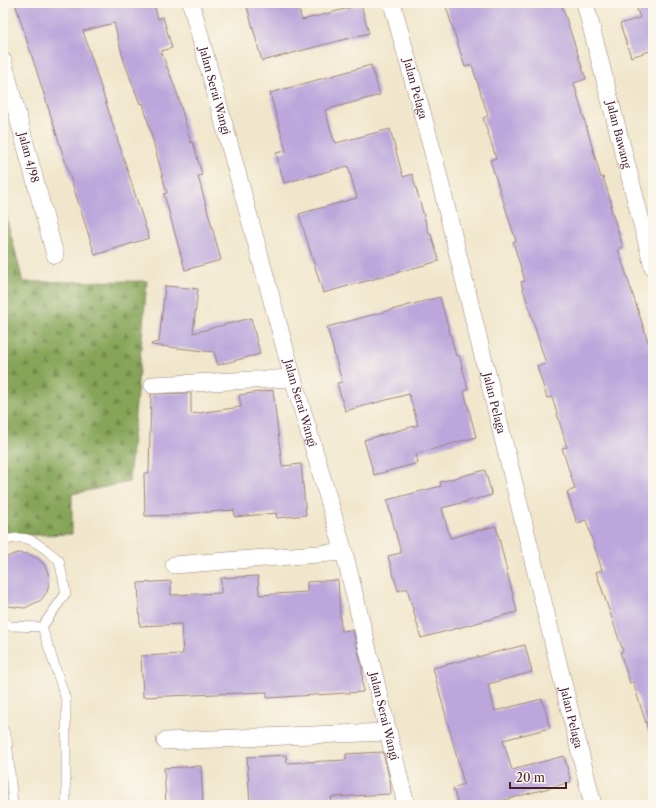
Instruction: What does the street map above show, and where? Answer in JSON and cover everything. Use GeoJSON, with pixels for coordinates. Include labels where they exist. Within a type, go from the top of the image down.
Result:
{"type":"FeatureCollection","features":[{"type":"Feature","properties":{"kind":"street","name":"Jalan Serai Wangi"},"geometry":{"type":"LineString","coordinates":[[191,3],[293,378],[344,552],[406,805]]}},
{"type":"Feature","properties":{"kind":"street","name":"Jalan Pelaga"},"geometry":{"type":"LineString","coordinates":[[392,3],[432,149],[593,805]]}},
{"type":"Feature","properties":{"kind":"street","name":"Jalan Bawang"},"geometry":{"type":"LineString","coordinates":[[585,3],[653,267]]}},
{"type":"Feature","properties":{"kind":"street","name":"Jalan 4/98"},"geometry":{"type":"LineString","coordinates":[[3,61],[55,255]]}},
{"type":"Feature","properties":{"kind":"street"},"geometry":{"type":"LineString","coordinates":[[153,385],[293,378]]}},
{"type":"Feature","properties":{"kind":"street"},"geometry":{"type":"LineString","coordinates":[[174,565],[344,552]]}},
{"type":"Feature","properties":{"kind":"street"},"geometry":{"type":"LineString","coordinates":[[165,741],[388,732]]}},
{"type":"Feature","properties":{"kind":"lane"},"geometry":{"type":"LineString","coordinates":[[3,541],[15,537],[33,540],[59,560],[66,593],[42,627]]}},
{"type":"Feature","properties":{"kind":"lane"},"geometry":{"type":"LineString","coordinates":[[3,622],[10,626],[42,627]]}},
{"type":"Feature","properties":{"kind":"lane"},"geometry":{"type":"LineString","coordinates":[[42,627],[66,700],[66,805]]}},
{"type":"Feature","properties":{"kind":"lane"},"geometry":{"type":"LineString","coordinates":[[3,729],[7,739],[13,805]]}},
{"type":"Feature","properties":{"kind":"green space"},"geometry":{"type":"Polygon","coordinates":[[[3,203],[23,282],[147,281],[129,482],[72,494],[72,534],[3,536],[3,203]]]}},
{"type":"Feature","properties":{"kind":"building"},"geometry":{"type":"Polygon","coordinates":[[[15,3],[154,3],[158,19],[163,17],[172,48],[161,51],[177,93],[191,143],[193,142],[202,175],[198,176],[221,260],[185,270],[164,194],[167,193],[143,103],[140,104],[124,61],[114,23],[83,31],[149,238],[95,255],[15,3]]]}},
{"type":"Feature","properties":{"kind":"building"},"geometry":{"type":"Polygon","coordinates":[[[246,3],[297,3],[302,20],[361,5],[369,33],[262,61],[246,3]]]}},
{"type":"Feature","properties":{"kind":"building"},"geometry":{"type":"Polygon","coordinates":[[[445,3],[561,3],[586,79],[574,83],[601,178],[603,177],[612,205],[610,206],[623,247],[618,249],[653,357],[653,735],[650,736],[633,682],[630,683],[620,652],[623,651],[596,572],[602,570],[586,520],[577,523],[567,492],[575,489],[562,448],[567,447],[552,397],[547,398],[537,366],[546,364],[521,282],[525,281],[513,242],[516,241],[490,160],[496,158],[483,118],[488,116],[472,65],[465,67],[445,3]]]}},
{"type":"Feature","properties":{"kind":"building"},"geometry":{"type":"Polygon","coordinates":[[[635,3],[653,3],[653,50],[631,57],[620,24],[640,18],[635,3]]]}},
{"type":"Feature","properties":{"kind":"building"},"geometry":{"type":"Polygon","coordinates":[[[371,65],[380,95],[325,110],[333,138],[336,143],[390,129],[403,177],[412,174],[429,234],[431,234],[439,261],[323,293],[299,214],[357,198],[348,166],[284,183],[276,153],[286,151],[270,93],[371,65]]]}},
{"type":"Feature","properties":{"kind":"building"},"geometry":{"type":"Polygon","coordinates":[[[165,286],[198,289],[193,333],[251,318],[260,354],[218,365],[214,352],[151,345],[159,342],[165,286]]]}},
{"type":"Feature","properties":{"kind":"building"},"geometry":{"type":"Polygon","coordinates":[[[440,297],[456,356],[459,355],[468,389],[464,391],[476,437],[416,454],[418,463],[374,475],[364,440],[418,425],[409,394],[345,411],[337,383],[342,382],[327,327],[440,297]]]}},
{"type":"Feature","properties":{"kind":"building"},"geometry":{"type":"Polygon","coordinates":[[[273,390],[282,466],[301,464],[306,515],[277,518],[276,513],[235,517],[234,510],[183,515],[145,516],[144,473],[149,473],[151,394],[191,393],[191,414],[241,407],[239,395],[273,390]]]}},
{"type":"Feature","properties":{"kind":"building"},"geometry":{"type":"Polygon","coordinates":[[[485,470],[492,495],[442,508],[450,538],[496,526],[517,612],[421,638],[407,588],[398,591],[388,556],[401,553],[387,500],[441,486],[440,482],[485,470]]]}},
{"type":"Feature","properties":{"kind":"building"},"geometry":{"type":"Polygon","coordinates":[[[18,553],[28,554],[37,558],[44,564],[48,573],[49,583],[47,592],[41,600],[25,608],[8,606],[3,602],[3,560],[18,553]]]}},
{"type":"Feature","properties":{"kind":"building"},"geometry":{"type":"Polygon","coordinates":[[[258,576],[259,595],[307,592],[307,582],[338,580],[341,631],[353,630],[362,668],[363,692],[267,698],[267,692],[143,697],[141,656],[183,654],[181,624],[140,626],[138,583],[171,581],[171,595],[221,593],[221,578],[258,576]]]}},
{"type":"Feature","properties":{"kind":"building"},"geometry":{"type":"Polygon","coordinates":[[[525,645],[532,672],[488,684],[495,711],[542,699],[550,728],[503,740],[512,770],[564,756],[571,782],[486,805],[458,805],[453,788],[464,784],[433,668],[525,645]]]}},
{"type":"Feature","properties":{"kind":"building"},"geometry":{"type":"Polygon","coordinates":[[[383,752],[390,781],[391,794],[331,797],[332,805],[250,805],[247,757],[286,755],[287,763],[346,760],[346,754],[383,752]]]}},
{"type":"Feature","properties":{"kind":"building"},"geometry":{"type":"Polygon","coordinates":[[[201,766],[203,805],[166,805],[164,768],[201,766]]]}}]}
